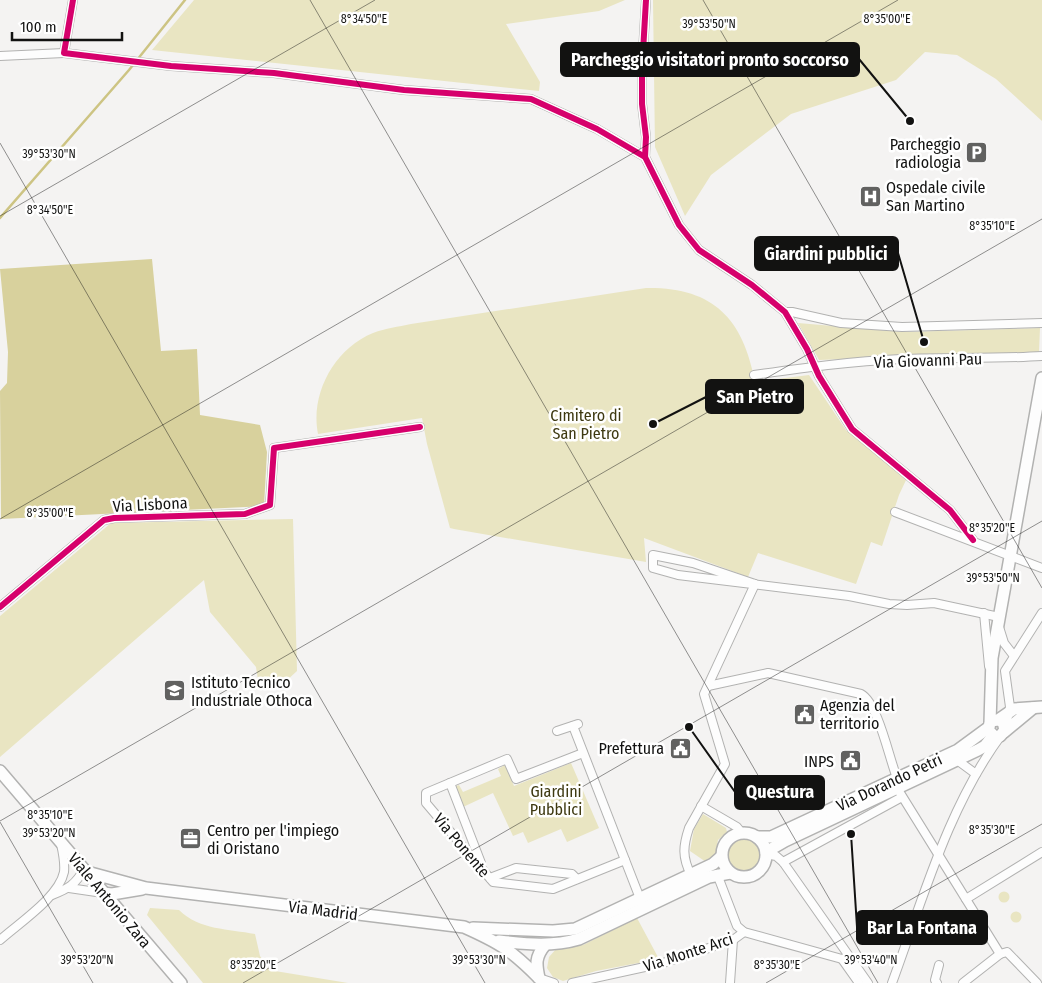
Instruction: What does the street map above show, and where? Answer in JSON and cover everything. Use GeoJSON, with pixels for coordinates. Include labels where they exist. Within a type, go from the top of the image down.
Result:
{"type":"FeatureCollection","features":[{"type":"Feature","properties":{"kind":"street"},"geometry":{"type":"LineString","coordinates":[[64,53],[73,0]]}},
{"type":"Feature","properties":{"kind":"street"},"geometry":{"type":"LineString","coordinates":[[646,0],[642,69],[642,104],[646,137],[645,157],[679,225],[698,250],[752,285],[785,312],[814,366],[852,429],[950,510],[973,540]]}},
{"type":"Feature","properties":{"kind":"street"},"geometry":{"type":"LineString","coordinates":[[0,56],[64,53],[146,63],[274,73],[404,90],[532,99],[597,129],[645,157]]}},
{"type":"Feature","properties":{"kind":"street"},"geometry":{"type":"LineString","coordinates":[[785,312],[841,323],[902,327],[1042,323]]}},
{"type":"Feature","properties":{"kind":"street","name":"Via Giovanni Pau"},"geometry":{"type":"LineString","coordinates":[[754,375],[814,366],[898,359],[1042,356]]}},
{"type":"Feature","properties":{"kind":"street"},"geometry":{"type":"LineString","coordinates":[[997,730],[992,670],[999,620],[1042,378]]}},
{"type":"Feature","properties":{"kind":"street","name":"Via Lisbona"},"geometry":{"type":"LineString","coordinates":[[0,607],[104,520],[114,518],[245,514],[270,506],[274,448],[420,427]]}},
{"type":"Feature","properties":{"kind":"street"},"geometry":{"type":"LineString","coordinates":[[895,512],[973,540],[1010,557],[1042,568]]}},
{"type":"Feature","properties":{"kind":"street"},"geometry":{"type":"LineString","coordinates":[[755,584],[693,563],[653,554],[653,568],[669,573],[755,584],[849,596],[889,604],[934,603],[984,613],[999,620]]}},
{"type":"Feature","properties":{"kind":"street"},"geometry":{"type":"LineString","coordinates":[[691,875],[684,860],[683,848],[688,828],[725,764],[704,694],[755,584]]}},
{"type":"Feature","properties":{"kind":"street"},"geometry":{"type":"LineString","coordinates":[[984,613],[987,660],[992,670]]}},
{"type":"Feature","properties":{"kind":"street"},"geometry":{"type":"LineString","coordinates":[[1010,711],[1005,671],[1042,613]]}},
{"type":"Feature","properties":{"kind":"street"},"geometry":{"type":"LineString","coordinates":[[999,620],[1004,643],[1014,656]]}},
{"type":"Feature","properties":{"kind":"street"},"geometry":{"type":"LineString","coordinates":[[708,686],[768,673],[861,694],[868,699],[875,712],[899,788],[930,844],[939,855],[1000,954]]}},
{"type":"Feature","properties":{"kind":"street"},"geometry":{"type":"LineString","coordinates":[[892,983],[939,855],[976,774],[990,751],[997,730],[1010,711],[1017,708],[1038,708]]}},
{"type":"Feature","properties":{"kind":"street"},"geometry":{"type":"LineString","coordinates":[[997,730],[1038,708]]}},
{"type":"Feature","properties":{"kind":"street"},"geometry":{"type":"LineString","coordinates":[[558,731],[576,725],[583,753],[642,904]]}},
{"type":"Feature","properties":{"kind":"street","name":"Via Dorando Petri"},"geometry":{"type":"LineString","coordinates":[[766,853],[985,746],[997,730]]}},
{"type":"Feature","properties":{"kind":"street","name":"Via Dorando Petri"},"geometry":{"type":"LineString","coordinates":[[782,862],[958,750],[997,730]]}},
{"type":"Feature","properties":{"kind":"street","name":"Via Ponente"},"geometry":{"type":"LineString","coordinates":[[583,753],[516,779],[507,759],[426,793],[426,802],[493,882],[553,889],[624,860]]}},
{"type":"Feature","properties":{"kind":"street"},"geometry":{"type":"LineString","coordinates":[[957,760],[976,774]]}},
{"type":"Feature","properties":{"kind":"street","name":"Viale Antonio Zara"},"geometry":{"type":"LineString","coordinates":[[0,771],[181,983]]}},
{"type":"Feature","properties":{"kind":"street"},"geometry":{"type":"LineString","coordinates":[[450,784],[483,870]]}},
{"type":"Feature","properties":{"kind":"street","name":"Via Dorando Petri"},"geometry":{"type":"LineString","coordinates":[[758,837],[771,837],[899,788]]}},
{"type":"Feature","properties":{"kind":"street"},"geometry":{"type":"LineString","coordinates":[[539,981],[536,962],[539,945],[538,938],[564,935],[717,874],[730,873],[744,878],[752,876],[763,867],[766,853],[758,837],[741,832],[737,827],[701,806]]}},
{"type":"Feature","properties":{"kind":"street"},"geometry":{"type":"LineString","coordinates":[[730,873],[721,857],[722,850],[728,838],[741,832]]}},
{"type":"Feature","properties":{"kind":"street"},"geometry":{"type":"LineString","coordinates":[[0,940],[51,896],[62,880],[64,870],[61,842]]}},
{"type":"Feature","properties":{"kind":"street"},"geometry":{"type":"LineString","coordinates":[[966,899],[1042,852]]}},
{"type":"Feature","properties":{"kind":"street"},"geometry":{"type":"LineString","coordinates":[[766,853],[776,856],[782,862],[844,955],[859,983]]}},
{"type":"Feature","properties":{"kind":"street"},"geometry":{"type":"LineString","coordinates":[[497,941],[539,945],[563,944],[579,939],[713,864],[721,857]]}},
{"type":"Feature","properties":{"kind":"street"},"geometry":{"type":"LineString","coordinates":[[490,878],[516,868],[572,874],[577,879]]}},
{"type":"Feature","properties":{"kind":"street"},"geometry":{"type":"LineString","coordinates":[[51,896],[70,888],[85,870]]}},
{"type":"Feature","properties":{"kind":"street","name":"Via Madrid"},"geometry":{"type":"LineString","coordinates":[[85,870],[146,888],[464,928],[497,941]]}},
{"type":"Feature","properties":{"kind":"street"},"geometry":{"type":"LineString","coordinates":[[717,874],[737,926],[744,932],[844,955],[868,983]]}},
{"type":"Feature","properties":{"kind":"street"},"geometry":{"type":"LineString","coordinates":[[70,888],[103,893]]}},
{"type":"Feature","properties":{"kind":"street","name":"Via Madrid"},"geometry":{"type":"LineString","coordinates":[[103,893],[131,892],[146,888]]}},
{"type":"Feature","properties":{"kind":"street"},"geometry":{"type":"LineString","coordinates":[[123,915],[123,900],[131,892]]}},
{"type":"Feature","properties":{"kind":"street"},"geometry":{"type":"LineString","coordinates":[[464,928],[553,931],[575,929]]}},
{"type":"Feature","properties":{"kind":"street"},"geometry":{"type":"LineString","coordinates":[[490,929],[528,936],[539,945]]}},
{"type":"Feature","properties":{"kind":"street","name":"Via Monte Arci"},"geometry":{"type":"LineString","coordinates":[[572,983],[663,963],[733,940],[744,932]]}},
{"type":"Feature","properties":{"kind":"street"},"geometry":{"type":"LineString","coordinates":[[730,983],[733,940]]}},
{"type":"Feature","properties":{"kind":"street"},"geometry":{"type":"LineString","coordinates":[[497,941],[516,955],[539,981],[554,983]]}},
{"type":"Feature","properties":{"kind":"street"},"geometry":{"type":"LineString","coordinates":[[963,983],[1000,954],[1007,952],[1037,983]]}},
{"type":"Feature","properties":{"kind":"street"},"geometry":{"type":"LineString","coordinates":[[937,983],[934,980],[939,965]]}},
{"type":"Feature","properties":{"kind":"green space"},"geometry":{"type":"Polygon","coordinates":[[[194,0],[625,0],[599,11],[506,24],[540,82],[539,91],[152,50],[194,0]]]}},
{"type":"Feature","properties":{"kind":"green space"},"geometry":{"type":"Polygon","coordinates":[[[653,0],[1042,0],[1042,121],[996,79],[957,55],[925,52],[896,80],[791,114],[711,175],[685,216],[655,147],[653,0]]]}},
{"type":"Feature","properties":{"kind":"green space","name":"Cimitero di San Pietro"},"geometry":{"type":"Polygon","coordinates":[[[646,288],[669,289],[690,293],[707,300],[733,324],[750,360],[755,382],[809,375],[846,430],[907,478],[899,495],[882,546],[871,542],[856,584],[758,553],[748,577],[644,538],[646,562],[450,528],[427,444],[422,418],[318,434],[316,419],[318,404],[328,374],[336,361],[347,350],[359,340],[373,333],[411,324],[646,288]]]}},
{"type":"Feature","properties":{"kind":"green space"},"geometry":{"type":"Polygon","coordinates":[[[798,323],[903,332],[1040,328],[1039,352],[1005,355],[946,355],[819,360],[798,323]]]}},
{"type":"Feature","properties":{"kind":"green space"},"geometry":{"type":"Polygon","coordinates":[[[293,519],[297,671],[285,682],[285,679],[258,680],[256,667],[210,612],[204,580],[0,757],[0,616],[111,523],[293,519]]]}},
{"type":"Feature","properties":{"kind":"green space","name":"Giardini Pubblici"},"geometry":{"type":"Polygon","coordinates":[[[571,763],[599,828],[567,842],[561,829],[528,843],[523,832],[513,836],[493,793],[463,807],[453,787],[459,785],[463,792],[501,776],[498,769],[505,765],[514,786],[571,763]]]}},
{"type":"Feature","properties":{"kind":"green space"},"geometry":{"type":"Polygon","coordinates":[[[703,814],[726,828],[727,832],[718,840],[715,858],[706,862],[690,851],[694,829],[703,814]]]}},
{"type":"Feature","properties":{"kind":"green space"},"geometry":{"type":"Polygon","coordinates":[[[744,839],[756,843],[760,855],[756,867],[744,871],[732,867],[728,855],[732,843],[744,839]]]}},
{"type":"Feature","properties":{"kind":"green space"},"geometry":{"type":"Polygon","coordinates":[[[1004,891],[1010,897],[1004,903],[998,897],[1004,891]]]}},
{"type":"Feature","properties":{"kind":"green space"},"geometry":{"type":"Polygon","coordinates":[[[150,908],[179,910],[187,917],[205,925],[255,934],[260,956],[269,970],[348,983],[203,983],[147,915],[150,908]]]}},
{"type":"Feature","properties":{"kind":"green space"},"geometry":{"type":"Polygon","coordinates":[[[1016,911],[1022,917],[1016,923],[1010,917],[1016,911]]]}},
{"type":"Feature","properties":{"kind":"green space"},"geometry":{"type":"Polygon","coordinates":[[[637,918],[659,959],[596,971],[563,981],[553,977],[547,968],[549,957],[557,948],[583,945],[637,918]]]}},
{"type":"Feature","properties":{"kind":"shaded area"},"geometry":{"type":"Polygon","coordinates":[[[152,259],[161,351],[197,349],[200,415],[260,425],[267,452],[264,506],[1,519],[0,391],[7,383],[8,352],[0,269],[152,259]]]}},
{"type":"Feature","properties":{"kind":"waterway"},"geometry":{"type":"LineString","coordinates":[[0,218],[129,70],[185,0]]}},
{"type":"Feature","properties":{"kind":"cycle path"},"geometry":{"type":"LineString","coordinates":[[73,0],[64,53],[171,66],[274,73],[404,90],[531,99],[597,129],[645,157]]}},
{"type":"Feature","properties":{"kind":"cycle path"},"geometry":{"type":"LineString","coordinates":[[646,0],[642,69],[642,104],[646,137],[645,157],[679,225],[699,250],[752,285],[785,312],[807,349],[819,376],[852,429],[950,510],[973,540]]}},
{"type":"Feature","properties":{"kind":"cycle path"},"geometry":{"type":"LineString","coordinates":[[0,607],[104,520],[114,518],[245,514],[270,505],[274,448],[420,427]]}},
{"type":"Feature","properties":{"kind":"place","name":"Parcheggio visitatori pronto soccorso"},"geometry":{"type":"Point","coordinates":[910,121]}},
{"type":"Feature","properties":{"kind":"place","name":"Parcheggio radiologia"},"geometry":{"type":"Point","coordinates":[977,153]}},
{"type":"Feature","properties":{"kind":"place","name":"Ospedale civile San Martino"},"geometry":{"type":"Point","coordinates":[870,196]}},
{"type":"Feature","properties":{"kind":"place","name":"Giardini pubblici"},"geometry":{"type":"Point","coordinates":[924,342]}},
{"type":"Feature","properties":{"kind":"place","name":"San Pietro"},"geometry":{"type":"Point","coordinates":[653,424]}},
{"type":"Feature","properties":{"kind":"place","name":"Istituto Tecnico Industriale Othoca"},"geometry":{"type":"Point","coordinates":[175,691]}},
{"type":"Feature","properties":{"kind":"place","name":"Agenzia del territorio"},"geometry":{"type":"Point","coordinates":[804,714]}},
{"type":"Feature","properties":{"kind":"place","name":"Questura"},"geometry":{"type":"Point","coordinates":[689,727]}},
{"type":"Feature","properties":{"kind":"place","name":"Prefettura"},"geometry":{"type":"Point","coordinates":[680,748]}},
{"type":"Feature","properties":{"kind":"place","name":"INPS"},"geometry":{"type":"Point","coordinates":[850,761]}},
{"type":"Feature","properties":{"kind":"place","name":"Bar La Fontana"},"geometry":{"type":"Point","coordinates":[851,834]}},
{"type":"Feature","properties":{"kind":"place","name":"Centro per l'impiego di Oristano"},"geometry":{"type":"Point","coordinates":[191,839]}}]}
